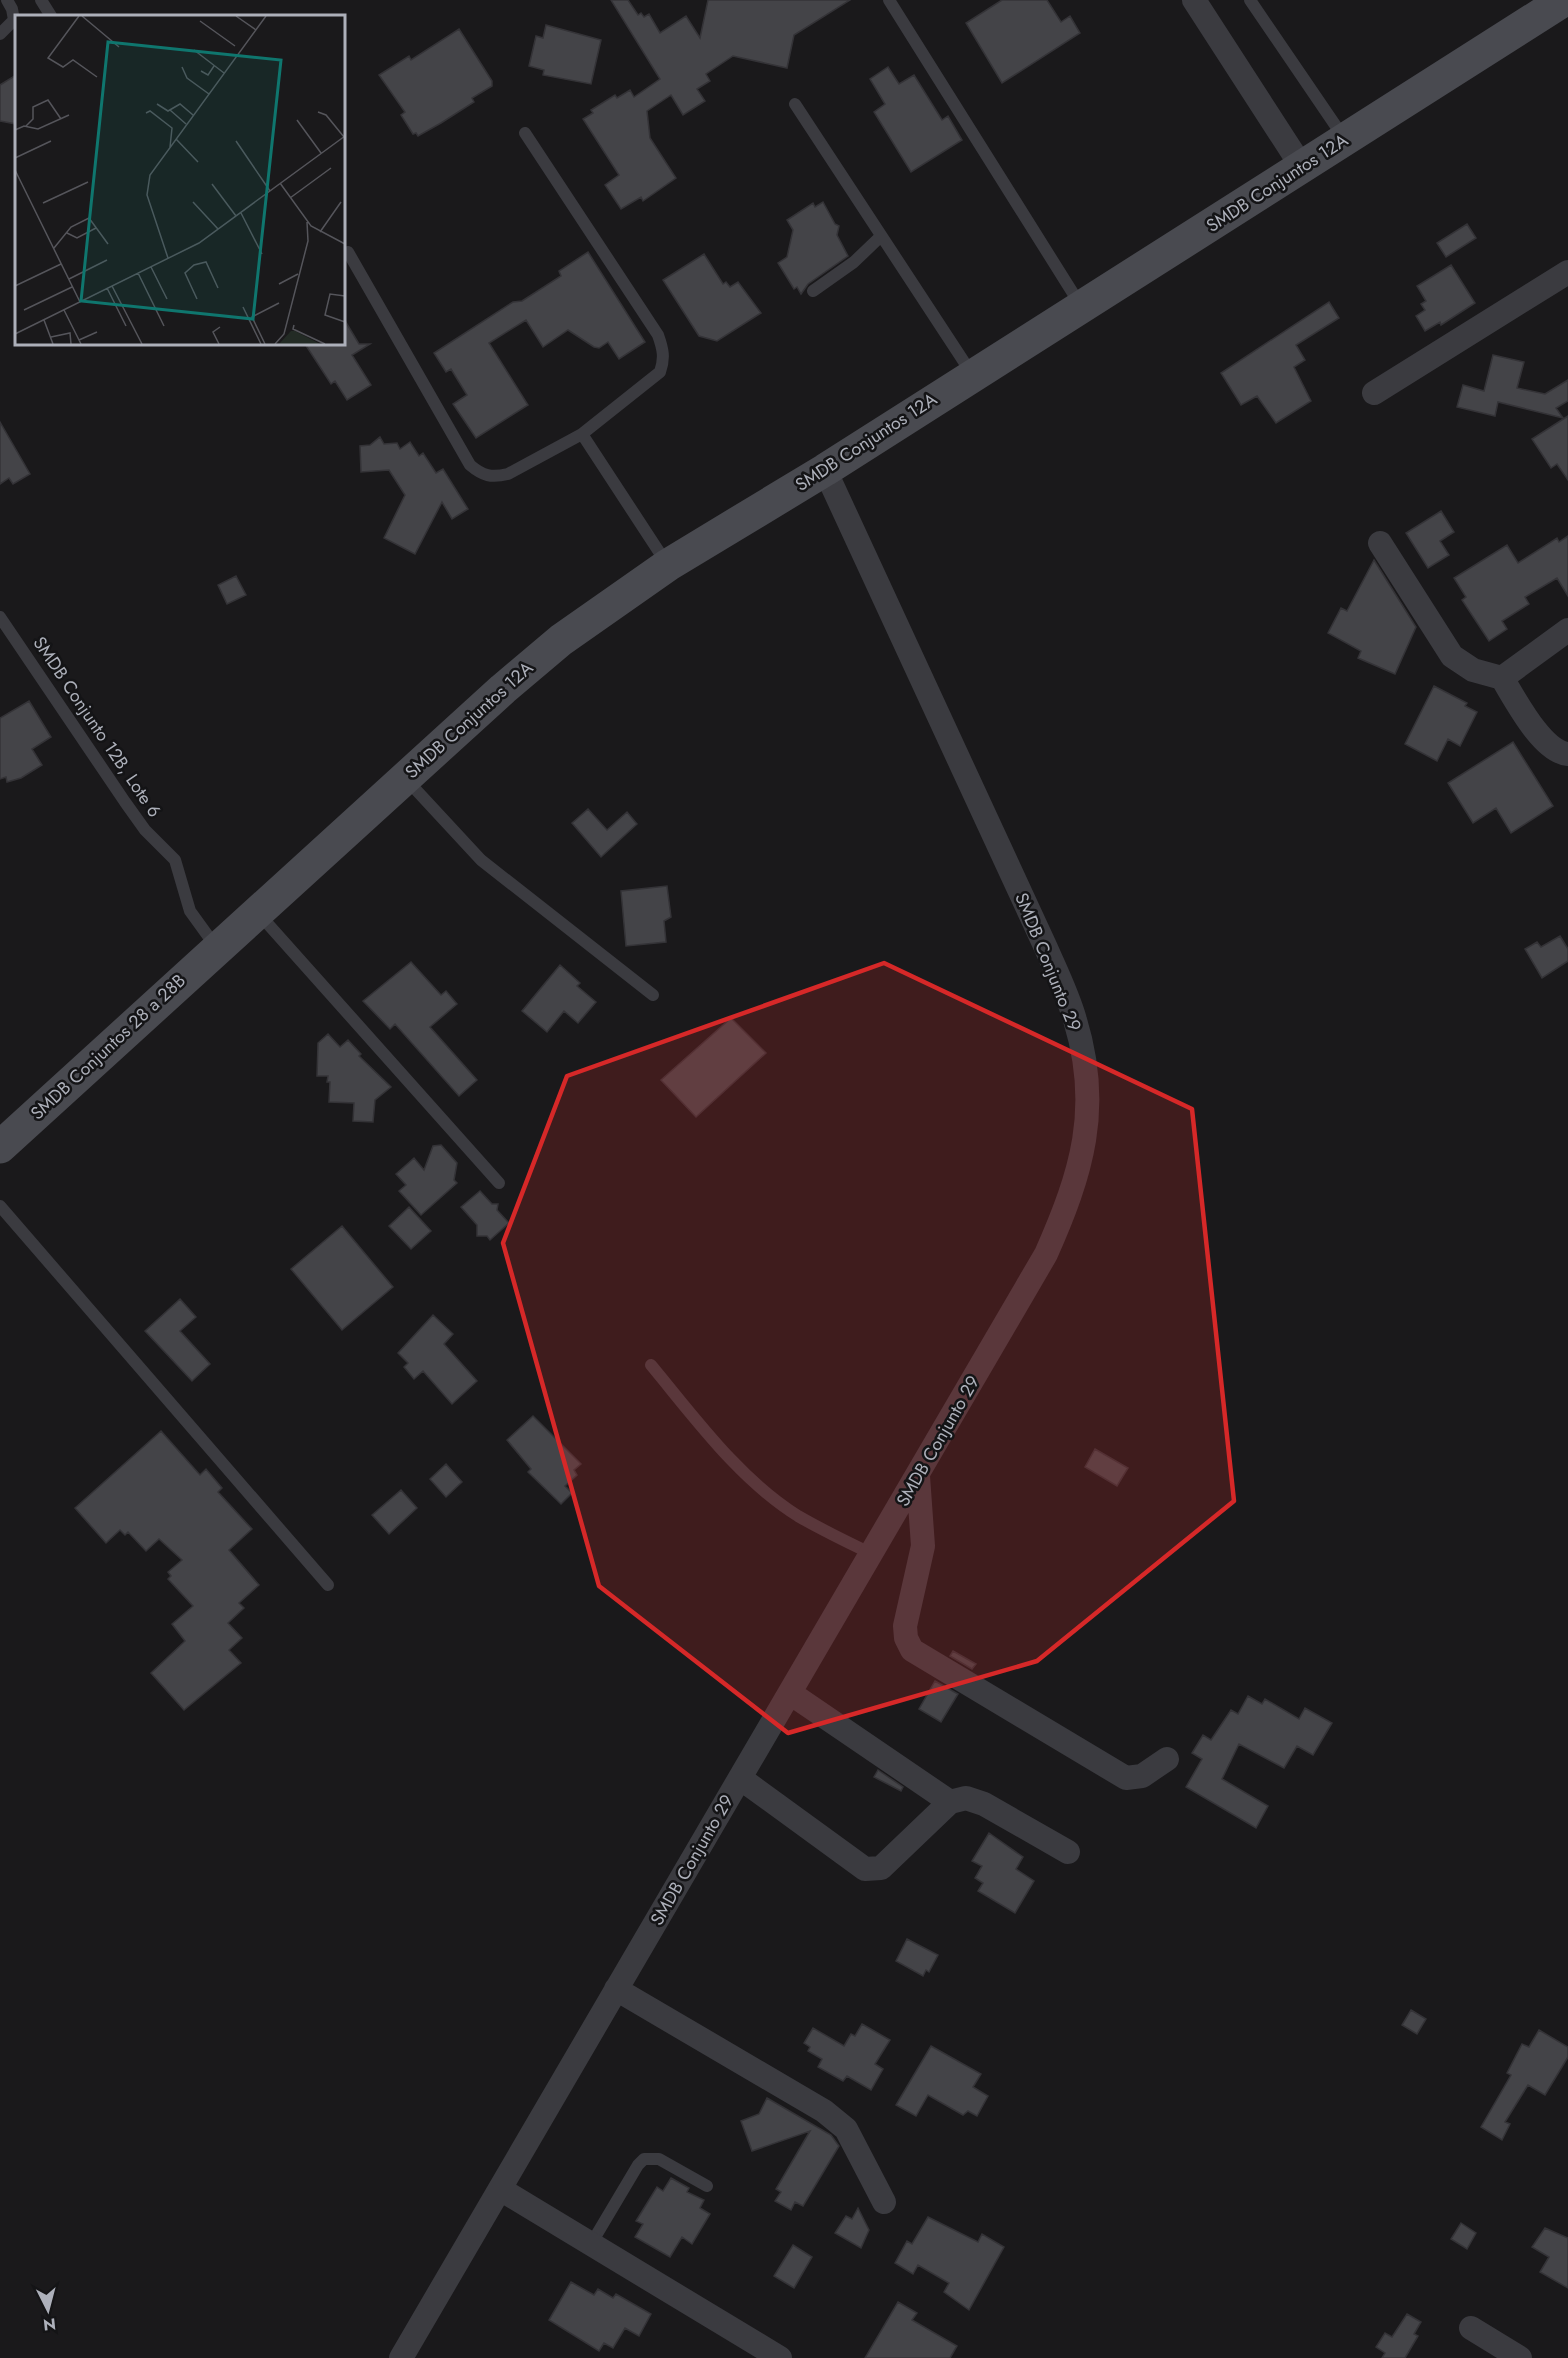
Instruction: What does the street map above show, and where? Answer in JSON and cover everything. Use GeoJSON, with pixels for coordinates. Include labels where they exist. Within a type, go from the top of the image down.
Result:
{"type":"FeatureCollection","features":[{"type":"Feature","properties":{"kind":"street"},"geometry":{"type":"LineString","coordinates":[[1194,0],[1302,167]]}},
{"type":"Feature","properties":{"kind":"street","name":"SMDB Conjuntos 12A"},"geometry":{"type":"LineString","coordinates":[[217,948],[405,777],[561,640],[668,565],[825,470],[1564,0]]}},
{"type":"Feature","properties":{"kind":"street"},"geometry":{"type":"LineString","coordinates":[[1374,393],[1568,272]]}},
{"type":"Feature","properties":{"kind":"street","name":"SMDB Conjunto 29"},"geometry":{"type":"LineString","coordinates":[[401,2358],[1046,1254],[1070,1200],[1087,1132],[1086,1075],[1075,1020],[1046,948],[825,470]]}},
{"type":"Feature","properties":{"kind":"street"},"geometry":{"type":"LineString","coordinates":[[1380,543],[1452,656],[1473,670],[1502,678],[1522,712],[1553,750],[1568,754]]}},
{"type":"Feature","properties":{"kind":"street"},"geometry":{"type":"LineString","coordinates":[[1502,678],[1568,630]]}},
{"type":"Feature","properties":{"kind":"street","name":"SMDB Conjuntos 28 a 28B"},"geometry":{"type":"LineString","coordinates":[[0,1147],[217,948]]}},
{"type":"Feature","properties":{"kind":"street"},"geometry":{"type":"LineString","coordinates":[[918,1476],[923,1546],[905,1626],[906,1638],[912,1650],[1126,1778],[1142,1776],[1167,1759]]}},
{"type":"Feature","properties":{"kind":"street"},"geometry":{"type":"LineString","coordinates":[[790,1693],[950,1802]]}},
{"type":"Feature","properties":{"kind":"street"},"geometry":{"type":"LineString","coordinates":[[740,1778],[865,1869],[881,1868],[950,1802],[966,1798],[984,1804],[1068,1852]]}},
{"type":"Feature","properties":{"kind":"street"},"geometry":{"type":"LineString","coordinates":[[616,1989],[824,2111],[846,2129],[884,2202]]}},
{"type":"Feature","properties":{"kind":"street"},"geometry":{"type":"LineString","coordinates":[[500,2189],[780,2358]]}},
{"type":"Feature","properties":{"kind":"street"},"geometry":{"type":"LineString","coordinates":[[1471,2328],[1520,2358]]}},
{"type":"Feature","properties":{"kind":"lane"},"geometry":{"type":"LineString","coordinates":[[0,34],[12,25],[14,20],[7,0]]}},
{"type":"Feature","properties":{"kind":"lane"},"geometry":{"type":"LineString","coordinates":[[41,0],[50,15]]}},
{"type":"Feature","properties":{"kind":"lane"},"geometry":{"type":"LineString","coordinates":[[889,0],[1082,307]]}},
{"type":"Feature","properties":{"kind":"lane"},"geometry":{"type":"LineString","coordinates":[[1250,0],[1346,140]]}},
{"type":"Feature","properties":{"kind":"lane"},"geometry":{"type":"LineString","coordinates":[[795,104],[972,375]]}},
{"type":"Feature","properties":{"kind":"lane"},"geometry":{"type":"LineString","coordinates":[[348,252],[470,465],[481,475],[494,477],[508,474],[582,434],[660,372],[664,360],[663,348],[658,335],[525,133]]}},
{"type":"Feature","properties":{"kind":"lane"},"geometry":{"type":"LineString","coordinates":[[813,291],[854,262],[880,237]]}},
{"type":"Feature","properties":{"kind":"lane"},"geometry":{"type":"LineString","coordinates":[[582,434],[668,565]]}},
{"type":"Feature","properties":{"kind":"lane","name":"SMDB Conjunto 12B, Lote 6"},"geometry":{"type":"LineString","coordinates":[[0,617],[145,830],[175,860],[190,911],[217,948]]}},
{"type":"Feature","properties":{"kind":"lane"},"geometry":{"type":"LineString","coordinates":[[405,777],[481,860],[653,995]]}},
{"type":"Feature","properties":{"kind":"lane"},"geometry":{"type":"LineString","coordinates":[[256,911],[499,1183]]}},
{"type":"Feature","properties":{"kind":"lane"},"geometry":{"type":"LineString","coordinates":[[0,1206],[328,1585]]}},
{"type":"Feature","properties":{"kind":"lane"},"geometry":{"type":"LineString","coordinates":[[651,1365],[705,1430],[752,1480],[797,1515],[872,1554]]}},
{"type":"Feature","properties":{"kind":"lane"},"geometry":{"type":"LineString","coordinates":[[591,2244],[638,2164],[644,2159],[659,2159],[707,2186]]}},
{"type":"Feature","properties":{"kind":"highlighted area"},"geometry":{"type":"Polygon","coordinates":[[[884,963],[1192,1109],[1234,1501],[1037,1661],[788,1733],[599,1586],[503,1243],[567,1076],[884,963]]]}},
{"type":"Feature","properties":{"kind":"building"},"geometry":{"type":"Polygon","coordinates":[[[611,0],[628,0],[638,15],[641,13],[644,17],[649,14],[660,33],[686,16],[700,38],[708,0],[850,0],[794,35],[787,68],[733,56],[706,74],[710,81],[697,89],[705,101],[683,115],[671,95],[647,111],[650,138],[676,178],[643,201],[641,197],[621,209],[605,185],[619,175],[583,119],[593,113],[591,110],[615,95],[617,98],[630,90],[634,97],[660,79],[611,0]]]}},
{"type":"Feature","properties":{"kind":"building"},"geometry":{"type":"Polygon","coordinates":[[[1002,0],[1047,0],[1061,22],[1070,16],[1080,33],[1002,83],[966,23],[1002,0]]]}},
{"type":"Feature","properties":{"kind":"building"},"geometry":{"type":"Polygon","coordinates":[[[546,25],[601,40],[591,84],[543,75],[544,70],[529,66],[536,36],[543,38],[546,25]]]}},
{"type":"Feature","properties":{"kind":"building"},"geometry":{"type":"Polygon","coordinates":[[[459,29],[492,81],[492,86],[472,98],[474,102],[441,123],[418,136],[416,133],[413,134],[401,115],[405,112],[379,75],[409,56],[411,60],[459,29]]]}},
{"type":"Feature","properties":{"kind":"building"},"geometry":{"type":"Polygon","coordinates":[[[888,67],[899,84],[914,75],[942,120],[948,116],[962,140],[911,172],[874,112],[885,104],[870,79],[888,67]]]}},
{"type":"Feature","properties":{"kind":"building"},"geometry":{"type":"Polygon","coordinates":[[[15,76],[15,124],[0,121],[0,85],[15,76]]]}},
{"type":"Feature","properties":{"kind":"building"},"geometry":{"type":"Polygon","coordinates":[[[823,202],[835,224],[839,226],[837,235],[848,256],[808,284],[801,294],[797,287],[794,289],[778,263],[787,257],[793,230],[787,220],[813,203],[815,207],[823,202]]]}},
{"type":"Feature","properties":{"kind":"building"},"geometry":{"type":"Polygon","coordinates":[[[1467,224],[1476,238],[1446,257],[1437,243],[1467,224]]]}},
{"type":"Feature","properties":{"kind":"building"},"geometry":{"type":"Polygon","coordinates":[[[588,252],[645,342],[619,359],[608,342],[599,348],[594,347],[568,330],[543,347],[526,320],[489,343],[528,405],[476,438],[453,404],[467,395],[451,369],[446,372],[434,353],[513,302],[522,301],[561,276],[559,271],[588,252]]]}},
{"type":"Feature","properties":{"kind":"building"},"geometry":{"type":"Polygon","coordinates":[[[704,254],[723,284],[726,282],[730,287],[738,282],[761,313],[717,341],[699,336],[663,280],[704,254]]]}},
{"type":"Feature","properties":{"kind":"building"},"geometry":{"type":"Polygon","coordinates":[[[1451,265],[1475,303],[1441,325],[1440,322],[1425,331],[1416,316],[1425,310],[1421,304],[1426,301],[1417,286],[1451,265]]]}},
{"type":"Feature","properties":{"kind":"building"},"geometry":{"type":"Polygon","coordinates":[[[1329,302],[1339,318],[1296,345],[1305,360],[1294,367],[1311,401],[1276,423],[1257,396],[1241,405],[1221,373],[1329,302]]]}},
{"type":"Feature","properties":{"kind":"building"},"geometry":{"type":"Polygon","coordinates":[[[345,321],[359,344],[370,344],[352,355],[371,385],[347,400],[335,381],[331,384],[306,345],[345,345],[345,321]]]}},
{"type":"Feature","properties":{"kind":"building"},"geometry":{"type":"Polygon","coordinates":[[[1493,355],[1524,362],[1517,388],[1545,394],[1568,380],[1568,401],[1556,408],[1563,418],[1498,402],[1495,416],[1457,407],[1463,385],[1484,391],[1493,355]]]}},
{"type":"Feature","properties":{"kind":"building"},"geometry":{"type":"Polygon","coordinates":[[[1568,416],[1568,480],[1557,464],[1551,468],[1532,439],[1568,416]]]}},
{"type":"Feature","properties":{"kind":"building"},"geometry":{"type":"Polygon","coordinates":[[[0,422],[30,474],[13,484],[9,478],[0,484],[0,422]]]}},
{"type":"Feature","properties":{"kind":"building"},"geometry":{"type":"Polygon","coordinates":[[[380,437],[384,444],[397,443],[400,449],[410,442],[419,456],[423,453],[436,473],[443,469],[468,509],[452,519],[442,502],[415,554],[384,538],[405,495],[389,470],[361,472],[360,446],[370,445],[380,437]]]}},
{"type":"Feature","properties":{"kind":"building"},"geometry":{"type":"Polygon","coordinates":[[[1441,511],[1454,532],[1440,541],[1449,555],[1428,568],[1406,533],[1441,511]]]}},
{"type":"Feature","properties":{"kind":"building"},"geometry":{"type":"Polygon","coordinates":[[[1568,536],[1568,596],[1557,578],[1525,597],[1529,604],[1502,621],[1507,629],[1489,641],[1462,600],[1466,597],[1454,578],[1507,545],[1518,563],[1557,538],[1559,542],[1568,536]]]}},
{"type":"Feature","properties":{"kind":"building"},"geometry":{"type":"Polygon","coordinates":[[[1374,560],[1416,627],[1395,674],[1358,658],[1361,651],[1328,633],[1341,608],[1347,611],[1374,560]]]}},
{"type":"Feature","properties":{"kind":"building"},"geometry":{"type":"Polygon","coordinates":[[[236,576],[246,595],[227,604],[218,585],[236,576]]]}},
{"type":"Feature","properties":{"kind":"building"},"geometry":{"type":"Polygon","coordinates":[[[1434,686],[1467,703],[1465,706],[1477,712],[1460,746],[1448,739],[1437,761],[1405,744],[1434,686]]]}},
{"type":"Feature","properties":{"kind":"building"},"geometry":{"type":"Polygon","coordinates":[[[29,701],[51,737],[32,749],[42,765],[21,778],[7,782],[6,777],[0,779],[0,718],[29,701]]]}},
{"type":"Feature","properties":{"kind":"building"},"geometry":{"type":"Polygon","coordinates":[[[1513,742],[1553,806],[1511,833],[1496,808],[1473,823],[1448,783],[1513,742]]]}},
{"type":"Feature","properties":{"kind":"building"},"geometry":{"type":"Polygon","coordinates":[[[588,809],[607,830],[627,812],[637,824],[601,857],[572,823],[588,809]]]}},
{"type":"Feature","properties":{"kind":"building"},"geometry":{"type":"Polygon","coordinates":[[[667,886],[671,917],[664,921],[666,942],[626,946],[621,891],[667,886]]]}},
{"type":"Feature","properties":{"kind":"building"},"geometry":{"type":"Polygon","coordinates":[[[1560,936],[1568,949],[1568,961],[1542,978],[1525,949],[1537,942],[1541,947],[1560,936]]]}},
{"type":"Feature","properties":{"kind":"building"},"geometry":{"type":"Polygon","coordinates":[[[411,962],[441,995],[446,991],[457,1004],[430,1027],[477,1080],[459,1096],[395,1024],[390,1029],[363,1001],[411,962]]]}},
{"type":"Feature","properties":{"kind":"building"},"geometry":{"type":"Polygon","coordinates":[[[560,965],[580,983],[577,986],[596,1002],[578,1023],[564,1011],[547,1032],[522,1011],[560,965]]]}},
{"type":"Feature","properties":{"kind":"building"},"geometry":{"type":"Polygon","coordinates":[[[731,1018],[766,1053],[696,1117],[661,1080],[731,1018]]]}},
{"type":"Feature","properties":{"kind":"building"},"geometry":{"type":"Polygon","coordinates":[[[328,1034],[340,1047],[348,1040],[361,1054],[359,1056],[391,1087],[375,1100],[373,1122],[353,1121],[354,1103],[329,1102],[328,1076],[317,1076],[318,1043],[328,1034]]]}},
{"type":"Feature","properties":{"kind":"building"},"geometry":{"type":"Polygon","coordinates":[[[441,1145],[457,1163],[454,1180],[457,1183],[421,1215],[399,1191],[406,1185],[396,1174],[414,1158],[424,1170],[433,1146],[441,1145]]]}},
{"type":"Feature","properties":{"kind":"building"},"geometry":{"type":"Polygon","coordinates":[[[480,1191],[492,1204],[498,1204],[497,1210],[509,1223],[490,1240],[487,1236],[477,1236],[477,1225],[461,1207],[480,1191]]]}},
{"type":"Feature","properties":{"kind":"building"},"geometry":{"type":"Polygon","coordinates":[[[409,1207],[431,1231],[411,1249],[389,1226],[409,1207]]]}},
{"type":"Feature","properties":{"kind":"building"},"geometry":{"type":"Polygon","coordinates":[[[342,1226],[393,1287],[342,1330],[291,1269],[342,1226]]]}},
{"type":"Feature","properties":{"kind":"building"},"geometry":{"type":"Polygon","coordinates":[[[180,1299],[196,1317],[180,1331],[210,1364],[192,1381],[145,1331],[180,1299]]]}},
{"type":"Feature","properties":{"kind":"building"},"geometry":{"type":"Polygon","coordinates":[[[433,1315],[453,1334],[444,1344],[477,1381],[452,1404],[423,1371],[414,1379],[404,1367],[408,1363],[398,1353],[433,1315]]]}},
{"type":"Feature","properties":{"kind":"building"},"geometry":{"type":"Polygon","coordinates":[[[533,1416],[581,1464],[574,1470],[577,1475],[565,1486],[572,1493],[561,1504],[528,1472],[531,1469],[507,1440],[533,1416]]]}},
{"type":"Feature","properties":{"kind":"building"},"geometry":{"type":"Polygon","coordinates":[[[161,1431],[200,1475],[206,1469],[222,1488],[218,1492],[252,1529],[229,1550],[259,1585],[239,1603],[244,1608],[228,1623],[242,1638],[229,1650],[241,1663],[184,1710],[151,1673],[185,1641],[172,1624],[193,1606],[168,1579],[171,1576],[168,1572],[182,1560],[159,1539],[146,1551],[128,1532],[125,1535],[120,1530],[106,1543],[75,1508],[161,1431]]]}},
{"type":"Feature","properties":{"kind":"building"},"geometry":{"type":"Polygon","coordinates":[[[1095,1449],[1128,1468],[1117,1486],[1085,1467],[1095,1449]]]}},
{"type":"Feature","properties":{"kind":"building"},"geometry":{"type":"Polygon","coordinates":[[[446,1464],[462,1482],[446,1497],[430,1479],[446,1464]]]}},
{"type":"Feature","properties":{"kind":"building"},"geometry":{"type":"Polygon","coordinates":[[[401,1490],[417,1508],[389,1534],[372,1515],[401,1490]]]}},
{"type":"Feature","properties":{"kind":"building"},"geometry":{"type":"Polygon","coordinates":[[[953,1651],[976,1664],[972,1669],[950,1656],[953,1651]]]}},
{"type":"Feature","properties":{"kind":"building"},"geometry":{"type":"Polygon","coordinates":[[[935,1681],[958,1694],[941,1722],[919,1709],[935,1681]]]}},
{"type":"Feature","properties":{"kind":"building"},"geometry":{"type":"Polygon","coordinates":[[[1248,1696],[1262,1704],[1265,1699],[1299,1719],[1305,1708],[1332,1723],[1313,1755],[1297,1746],[1284,1768],[1239,1744],[1222,1779],[1268,1806],[1256,1828],[1186,1787],[1202,1759],[1192,1753],[1203,1735],[1211,1740],[1231,1710],[1238,1714],[1248,1696]]]}},
{"type":"Feature","properties":{"kind":"building"},"geometry":{"type":"Polygon","coordinates":[[[878,1770],[903,1787],[901,1791],[874,1777],[878,1770]]]}},
{"type":"Feature","properties":{"kind":"building"},"geometry":{"type":"Polygon","coordinates":[[[989,1833],[1023,1857],[1016,1869],[1034,1881],[1015,1913],[978,1891],[983,1883],[975,1878],[982,1866],[972,1861],[989,1833]]]}},
{"type":"Feature","properties":{"kind":"building"},"geometry":{"type":"Polygon","coordinates":[[[907,1939],[938,1955],[929,1972],[926,1970],[923,1976],[896,1961],[907,1939]]]}},
{"type":"Feature","properties":{"kind":"building"},"geometry":{"type":"Polygon","coordinates":[[[1411,2010],[1426,2019],[1417,2034],[1402,2025],[1411,2010]]]}},
{"type":"Feature","properties":{"kind":"building"},"geometry":{"type":"Polygon","coordinates":[[[862,2024],[890,2040],[875,2064],[883,2069],[871,2090],[847,2076],[843,2081],[818,2067],[822,2059],[808,2051],[810,2047],[804,2043],[813,2028],[844,2046],[851,2034],[855,2036],[862,2024]]]}},
{"type":"Feature","properties":{"kind":"building"},"geometry":{"type":"Polygon","coordinates":[[[1539,2030],[1568,2047],[1568,2057],[1545,2095],[1528,2085],[1505,2122],[1510,2124],[1502,2140],[1481,2127],[1511,2075],[1507,2073],[1522,2044],[1529,2047],[1539,2030]]]}},
{"type":"Feature","properties":{"kind":"building"},"geometry":{"type":"Polygon","coordinates":[[[931,2046],[981,2074],[973,2087],[988,2096],[977,2116],[968,2111],[963,2115],[928,2095],[916,2116],[896,2105],[931,2046]]]}},
{"type":"Feature","properties":{"kind":"building"},"geometry":{"type":"Polygon","coordinates":[[[767,2098],[831,2135],[839,2146],[803,2206],[795,2202],[791,2210],[775,2201],[781,2192],[776,2189],[810,2131],[752,2151],[741,2121],[759,2114],[767,2098]]]}},
{"type":"Feature","properties":{"kind":"building"},"geometry":{"type":"Polygon","coordinates":[[[671,2178],[689,2188],[687,2192],[704,2200],[700,2208],[710,2214],[692,2244],[682,2237],[670,2257],[635,2237],[643,2224],[636,2221],[657,2187],[663,2191],[671,2178]]]}},
{"type":"Feature","properties":{"kind":"building"},"geometry":{"type":"Polygon","coordinates":[[[858,2208],[869,2230],[861,2248],[835,2233],[846,2216],[852,2219],[858,2208]]]}},
{"type":"Feature","properties":{"kind":"building"},"geometry":{"type":"Polygon","coordinates":[[[928,2217],[978,2242],[982,2234],[1004,2247],[969,2310],[944,2292],[949,2283],[918,2265],[913,2274],[895,2263],[907,2241],[912,2244],[928,2217]]]}},
{"type":"Feature","properties":{"kind":"building"},"geometry":{"type":"Polygon","coordinates":[[[1461,2223],[1476,2233],[1467,2249],[1451,2239],[1461,2223]]]}},
{"type":"Feature","properties":{"kind":"building"},"geometry":{"type":"Polygon","coordinates":[[[1545,2228],[1568,2238],[1568,2288],[1540,2272],[1549,2257],[1532,2247],[1545,2228]]]}},
{"type":"Feature","properties":{"kind":"building"},"geometry":{"type":"Polygon","coordinates":[[[793,2245],[812,2257],[794,2288],[774,2276],[793,2245]]]}},
{"type":"Feature","properties":{"kind":"building"},"geometry":{"type":"Polygon","coordinates":[[[571,2282],[594,2295],[598,2289],[613,2298],[616,2294],[651,2314],[639,2336],[625,2328],[613,2348],[604,2343],[599,2351],[549,2320],[571,2282]]]}},
{"type":"Feature","properties":{"kind":"building"},"geometry":{"type":"Polygon","coordinates":[[[898,2302],[917,2313],[912,2320],[957,2346],[950,2358],[865,2358],[898,2302]]]}},
{"type":"Feature","properties":{"kind":"building"},"geometry":{"type":"Polygon","coordinates":[[[1407,2314],[1421,2322],[1414,2334],[1418,2336],[1405,2358],[1382,2358],[1385,2353],[1376,2347],[1385,2333],[1392,2337],[1407,2314]]]}}]}
